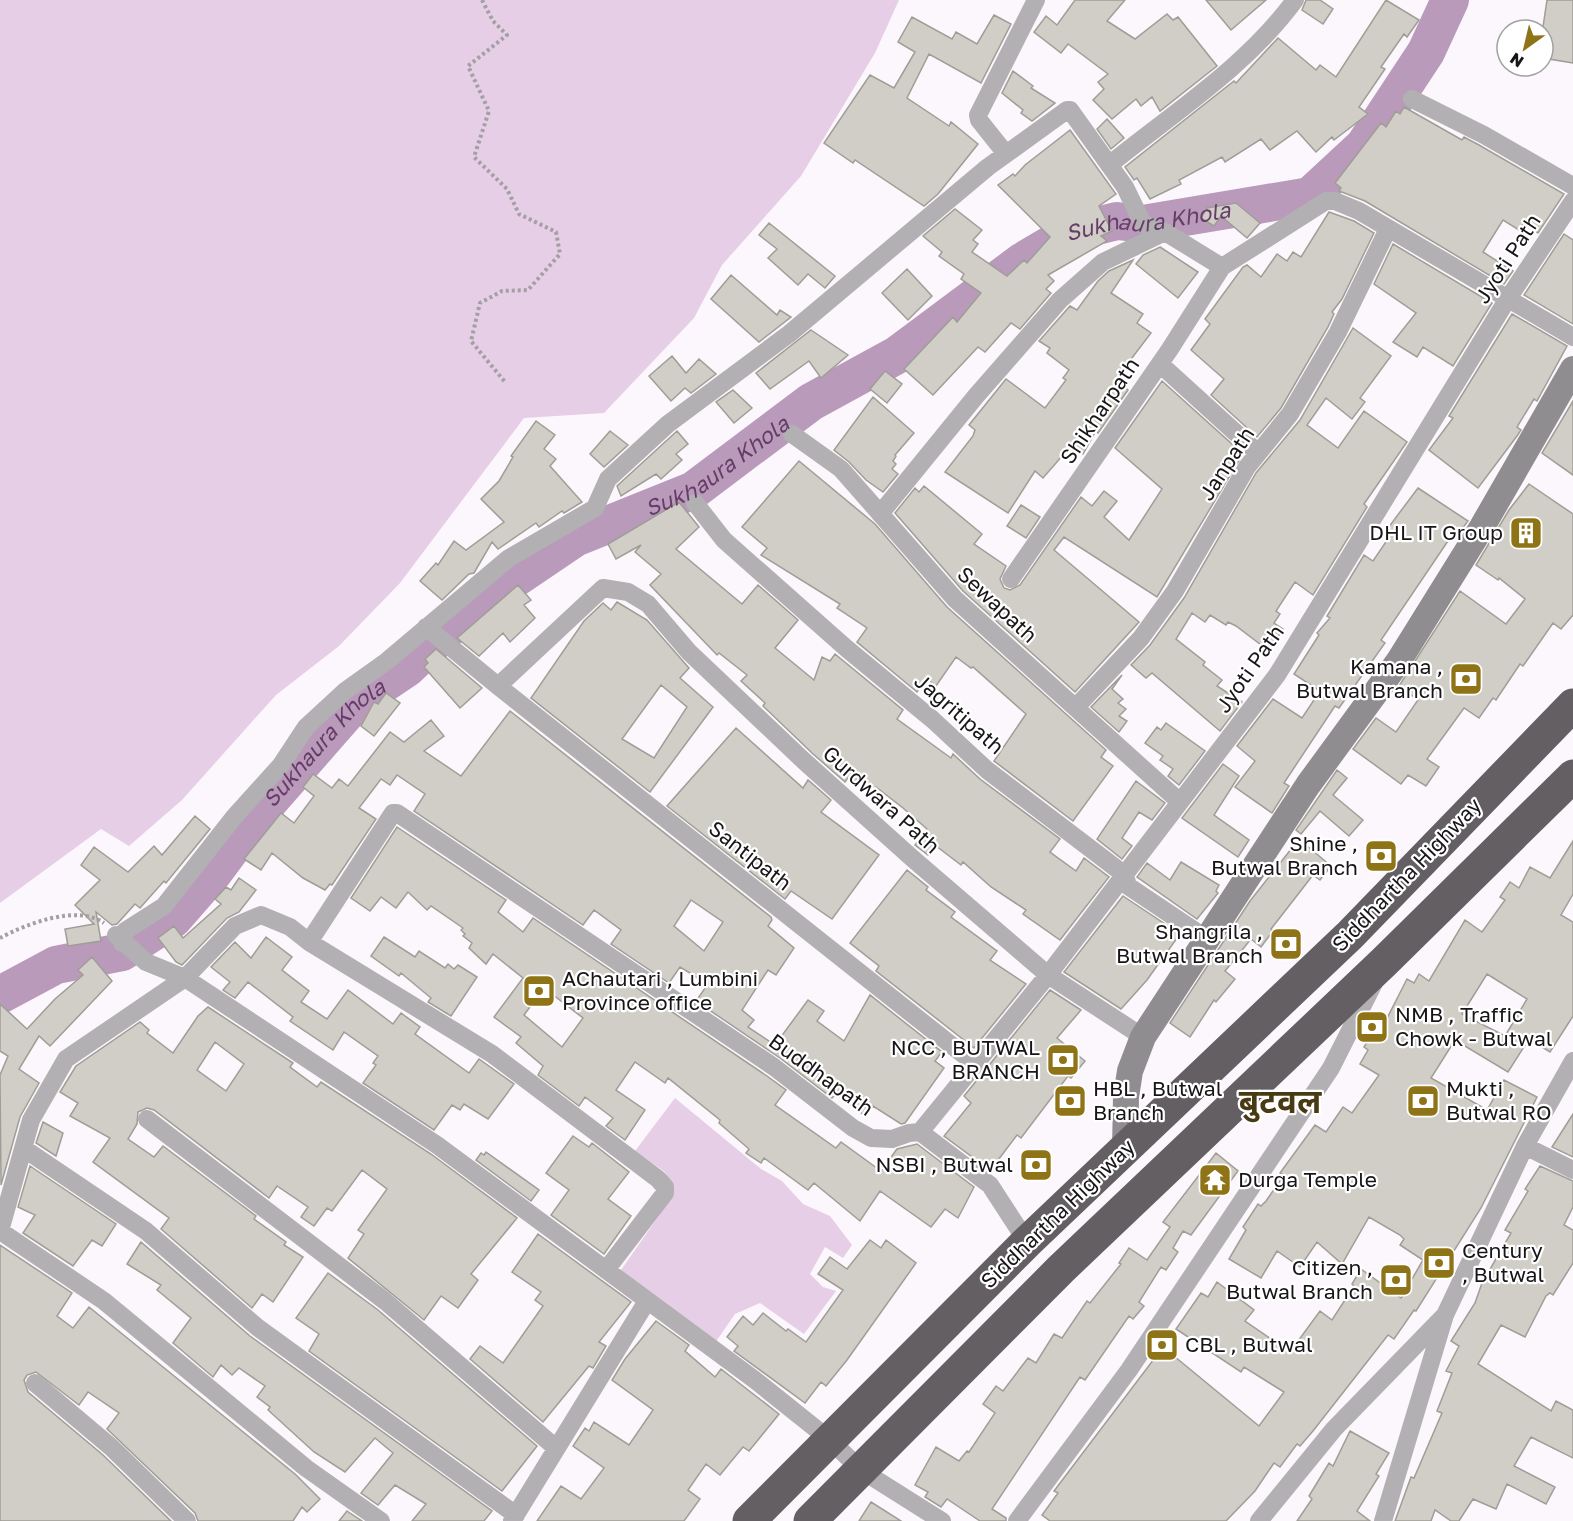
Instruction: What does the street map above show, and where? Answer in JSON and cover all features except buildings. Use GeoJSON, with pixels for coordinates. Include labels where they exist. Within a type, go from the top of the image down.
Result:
{"type":"FeatureCollection","features":[{"type":"Feature","properties":{"kind":"highway","name":"Siddhartha Highway"},"geometry":{"type":"LineString","coordinates":[[749,1521],[1028,1242],[1350,935],[1573,705]]}},
{"type":"Feature","properties":{"kind":"highway","name":"Siddhartha Highway"},"geometry":{"type":"LineString","coordinates":[[810,1521],[1151,1182],[1384,962],[1573,776]]}},
{"type":"Feature","properties":{"kind":"highway"},"geometry":{"type":"LineString","coordinates":[[1125,1149],[1151,1182]]}},
{"type":"Feature","properties":{"kind":"street"},"geometry":{"type":"LineString","coordinates":[[1006,154],[978,120],[978,116],[1036,0]]}},
{"type":"Feature","properties":{"kind":"street"},"geometry":{"type":"LineString","coordinates":[[1109,165],[1201,94],[1275,28],[1295,0]]}},
{"type":"Feature","properties":{"kind":"street"},"geometry":{"type":"LineString","coordinates":[[1412,99],[1484,135],[1573,186]]}},
{"type":"Feature","properties":{"kind":"street"},"geometry":{"type":"LineString","coordinates":[[942,1521],[861,1470],[830,1440],[755,1380],[437,1145],[185,978],[146,962],[117,938],[164,906],[234,817],[281,765],[306,727],[345,691],[387,661],[509,558],[595,508],[608,479],[668,424],[789,334],[852,278],[1006,154],[1068,110],[1125,187],[1143,224],[1165,232],[1222,267],[1326,201],[1335,201],[1359,210],[1573,338]]}},
{"type":"Feature","properties":{"kind":"street","name":"Jyoti Path"},"geometry":{"type":"LineString","coordinates":[[920,1132],[1048,975],[1276,675],[1507,300],[1573,201]]}},
{"type":"Feature","properties":{"kind":"street","name":"Janpath"},"geometry":{"type":"LineString","coordinates":[[1076,707],[1141,638],[1169,600],[1247,467],[1290,414],[1338,332],[1388,229]]}},
{"type":"Feature","properties":{"kind":"street"},"geometry":{"type":"LineString","coordinates":[[880,514],[976,396],[1060,300],[1103,262],[1165,232]]}},
{"type":"Feature","properties":{"kind":"street","name":"Shikharpath"},"geometry":{"type":"LineString","coordinates":[[1011,579],[1160,364],[1222,267]]}},
{"type":"Feature","properties":{"kind":"street"},"geometry":{"type":"LineString","coordinates":[[1160,364],[1258,453]]}},
{"type":"Feature","properties":{"kind":"street"},"geometry":{"type":"LineString","coordinates":[[1125,1149],[1126,1097],[1130,1071],[1143,1037],[1308,785],[1398,662],[1482,527],[1573,369]]}},
{"type":"Feature","properties":{"kind":"street","name":"Sewapath"},"geometry":{"type":"LineString","coordinates":[[792,434],[841,469],[955,599],[1180,802]]}},
{"type":"Feature","properties":{"kind":"street","name":"Jagritipath"},"geometry":{"type":"LineString","coordinates":[[695,503],[724,540],[846,648],[933,720],[987,770],[1125,875],[1128,886],[1207,939]]}},
{"type":"Feature","properties":{"kind":"street","name":"Gurdwara Path"},"geometry":{"type":"LineString","coordinates":[[498,686],[603,588],[628,592],[648,604],[689,652],[804,761],[1048,975],[1143,1037]]}},
{"type":"Feature","properties":{"kind":"street","name":"Santipath"},"geometry":{"type":"LineString","coordinates":[[426,627],[974,1063]]}},
{"type":"Feature","properties":{"kind":"street","name":"Buddhapath"},"geometry":{"type":"LineString","coordinates":[[309,942],[393,813],[401,814],[429,836],[774,1067],[853,1128],[871,1138],[892,1139],[909,1132],[920,1132]]}},
{"type":"Feature","properties":{"kind":"street"},"geometry":{"type":"LineString","coordinates":[[381,1521],[306,1468],[104,1301],[0,1231],[32,1120],[66,1059],[185,978],[235,926],[261,915],[290,927],[309,942],[492,1054],[662,1182],[665,1193],[606,1270]]}},
{"type":"Feature","properties":{"kind":"street"},"geometry":{"type":"LineString","coordinates":[[1017,1521],[1129,1370],[1331,1068],[1384,962]]}},
{"type":"Feature","properties":{"kind":"street"},"geometry":{"type":"LineString","coordinates":[[1383,1521],[1445,1315],[1525,1146],[1573,1060]]}},
{"type":"Feature","properties":{"kind":"street"},"geometry":{"type":"LineString","coordinates":[[147,1119],[385,1301],[556,1448]]}},
{"type":"Feature","properties":{"kind":"street"},"geometry":{"type":"LineString","coordinates":[[920,1132],[990,1185],[1028,1242]]}},
{"type":"Feature","properties":{"kind":"street"},"geometry":{"type":"LineString","coordinates":[[1525,1146],[1573,1170]]}},
{"type":"Feature","properties":{"kind":"street"},"geometry":{"type":"LineString","coordinates":[[23,1148],[146,1231],[257,1327],[514,1518],[647,1301]]}},
{"type":"Feature","properties":{"kind":"street"},"geometry":{"type":"LineString","coordinates":[[1259,1521],[1334,1429],[1445,1315]]}},
{"type":"Feature","properties":{"kind":"street"},"geometry":{"type":"LineString","coordinates":[[35,1383],[111,1447],[187,1521]]}},
{"type":"Feature","properties":{"kind":"path"},"geometry":{"type":"LineString","coordinates":[[483,0],[493,21],[507,35],[468,66],[489,111],[474,157],[507,189],[519,214],[556,232],[560,254],[528,290],[502,291],[480,303],[471,341],[504,382]]}},
{"type":"Feature","properties":{"kind":"path"},"geometry":{"type":"LineString","coordinates":[[0,938],[15,930],[57,918],[80,916],[94,916],[117,938]]}},
{"type":"Feature","properties":{"kind":"shaded area"},"geometry":{"type":"Polygon","coordinates":[[[0,0],[899,0],[875,53],[801,176],[722,265],[694,318],[604,413],[524,418],[400,583],[339,646],[276,695],[182,800],[129,846],[101,829],[0,903],[0,0]]]}},
{"type":"Feature","properties":{"kind":"shaded area"},"geometry":{"type":"Polygon","coordinates":[[[675,1098],[761,1169],[782,1181],[803,1204],[830,1216],[852,1245],[843,1258],[825,1247],[810,1274],[823,1287],[836,1291],[804,1334],[760,1303],[735,1314],[715,1343],[621,1270],[674,1194],[665,1172],[635,1151],[675,1098]]]}},
{"type":"Feature","properties":{"kind":"waterway","name":"Sukhaura Khola"},"geometry":{"type":"LineString","coordinates":[[0,995],[56,965],[122,952],[173,919],[214,872],[251,822],[355,703],[407,668],[467,611],[575,538],[694,490],[811,402],[897,355],[1023,261],[1072,232],[1117,221],[1143,224],[1310,196],[1364,146],[1426,52],[1450,0]]}},
{"type":"Feature","properties":{"kind":"place","name":"DHL IT Group"},"geometry":{"type":"Point","coordinates":[1526,533]}},
{"type":"Feature","properties":{"kind":"place","name":"Kamana , Butwal Branch"},"geometry":{"type":"Point","coordinates":[1466,679]}},
{"type":"Feature","properties":{"kind":"place","name":"Shine , Butwal Branch"},"geometry":{"type":"Point","coordinates":[1381,856]}},
{"type":"Feature","properties":{"kind":"place","name":"Shangrila , Butwal Branch"},"geometry":{"type":"Point","coordinates":[1286,944]}},
{"type":"Feature","properties":{"kind":"place","name":"AChautari , Lumbini Province office"},"geometry":{"type":"Point","coordinates":[539,991]}},
{"type":"Feature","properties":{"kind":"place","name":"NMB , Traffic Chowk - Butwal"},"geometry":{"type":"Point","coordinates":[1372,1027]}},
{"type":"Feature","properties":{"kind":"place","name":"NCC , BUTWAL BRANCH"},"geometry":{"type":"Point","coordinates":[1063,1060]}},
{"type":"Feature","properties":{"kind":"place","name":"HBL , Butwal Branch"},"geometry":{"type":"Point","coordinates":[1070,1101]}},
{"type":"Feature","properties":{"kind":"place","name":"Mukti , Butwal RO"},"geometry":{"type":"Point","coordinates":[1423,1101]}},
{"type":"Feature","properties":{"kind":"place","name":"NSBI , Butwal"},"geometry":{"type":"Point","coordinates":[1036,1165]}},
{"type":"Feature","properties":{"kind":"place","name":"Durga Temple"},"geometry":{"type":"Point","coordinates":[1215,1180]}},
{"type":"Feature","properties":{"kind":"place","name":"Century , Butwal"},"geometry":{"type":"Point","coordinates":[1439,1263]}},
{"type":"Feature","properties":{"kind":"place","name":"Citizen , Butwal Branch"},"geometry":{"type":"Point","coordinates":[1396,1280]}},
{"type":"Feature","properties":{"kind":"place","name":"CBL , Butwal"},"geometry":{"type":"Point","coordinates":[1162,1345]}},
{"type":"Feature","properties":{"kind":"district","name":"बुटवल"},"geometry":{"type":"Point","coordinates":[1280,1101]}}]}
